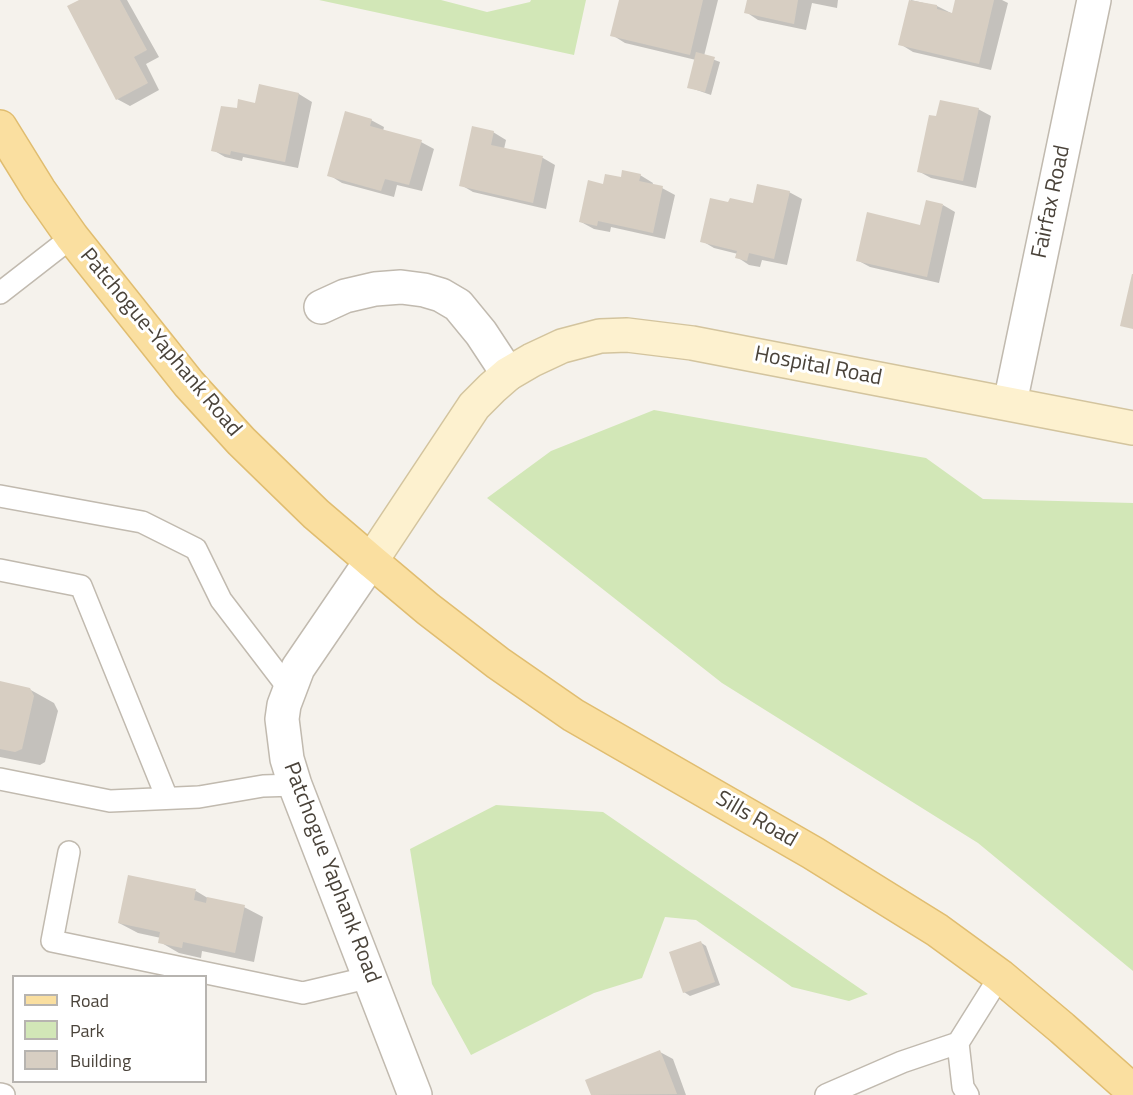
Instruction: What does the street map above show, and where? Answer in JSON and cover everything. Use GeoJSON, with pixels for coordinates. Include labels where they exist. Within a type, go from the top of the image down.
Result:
{"type":"FeatureCollection","features":[{"type":"Feature","properties":{"kind":"main road","name":"Patchogue-Yaphank Road"},"geometry":{"type":"LineString","coordinates":[[0,127],[39,190],[72,237],[189,384],[241,441],[316,514],[371,561]]}},
{"type":"Feature","properties":{"kind":"main road","name":"Sills Road"},"geometry":{"type":"LineString","coordinates":[[371,561],[498,663],[573,715],[872,888],[937,930],[1000,976],[1133,1091]]}},
{"type":"Feature","properties":{"kind":"street","name":"Fairfax Road"},"geometry":{"type":"LineString","coordinates":[[1010,403],[1094,0]]}},
{"type":"Feature","properties":{"kind":"street"},"geometry":{"type":"LineString","coordinates":[[321,307],[345,296],[375,289],[401,287],[441,295],[458,305],[481,333],[508,374]]}},
{"type":"Feature","properties":{"kind":"street","name":"Hospital Road"},"geometry":{"type":"LineString","coordinates":[[371,561],[474,406],[508,374],[531,360],[562,346],[600,336],[627,335],[692,343],[1133,428]]}},
{"type":"Feature","properties":{"kind":"street","name":"Patchogue Yaphank Road"},"geometry":{"type":"LineString","coordinates":[[371,561],[298,668],[284,705],[282,720],[287,759],[295,785],[415,1095]]}},
{"type":"Feature","properties":{"kind":"lane"},"geometry":{"type":"LineString","coordinates":[[0,293],[72,237]]}},
{"type":"Feature","properties":{"kind":"lane"},"geometry":{"type":"LineString","coordinates":[[0,496],[142,522],[196,549],[221,600],[290,689]]}},
{"type":"Feature","properties":{"kind":"lane"},"geometry":{"type":"LineString","coordinates":[[0,570],[81,586],[167,798]]}},
{"type":"Feature","properties":{"kind":"lane"},"geometry":{"type":"LineString","coordinates":[[0,779],[110,801],[199,796],[263,786],[295,785]]}},
{"type":"Feature","properties":{"kind":"lane"},"geometry":{"type":"LineString","coordinates":[[69,852],[52,941],[303,993],[370,977]]}},
{"type":"Feature","properties":{"kind":"lane"},"geometry":{"type":"LineString","coordinates":[[968,1095],[963,1087],[958,1043],[1000,976]]}},
{"type":"Feature","properties":{"kind":"lane"},"geometry":{"type":"LineString","coordinates":[[826,1095],[902,1062],[958,1043]]}},
{"type":"Feature","properties":{"kind":"green space"},"geometry":{"type":"Polygon","coordinates":[[[319,0],[441,0],[487,12],[531,0],[586,0],[574,55],[319,0]]]}},
{"type":"Feature","properties":{"kind":"green space"},"geometry":{"type":"Polygon","coordinates":[[[654,410],[926,458],[983,499],[1133,503],[1133,971],[978,843],[722,683],[487,498],[551,451],[654,410]]]}},
{"type":"Feature","properties":{"kind":"green space"},"geometry":{"type":"Polygon","coordinates":[[[496,805],[603,812],[868,994],[849,1001],[792,987],[696,920],[665,917],[642,978],[594,993],[471,1055],[432,984],[410,849],[496,805]]]}},
{"type":"Feature","properties":{"kind":"building"},"geometry":{"type":"Polygon","coordinates":[[[79,0],[120,0],[147,50],[134,57],[148,83],[116,100],[67,6],[79,0]]]}},
{"type":"Feature","properties":{"kind":"building"},"geometry":{"type":"Polygon","coordinates":[[[619,0],[703,0],[690,55],[610,36],[619,0]]]}},
{"type":"Feature","properties":{"kind":"building"},"geometry":{"type":"Polygon","coordinates":[[[747,0],[798,0],[794,24],[744,13],[747,0]]]}},
{"type":"Feature","properties":{"kind":"building"},"geometry":{"type":"Polygon","coordinates":[[[909,0],[937,5],[937,9],[952,13],[955,0],[994,0],[979,64],[898,45],[909,0]]]}},
{"type":"Feature","properties":{"kind":"building"},"geometry":{"type":"Polygon","coordinates":[[[696,52],[715,57],[705,92],[687,88],[696,52]]]}},
{"type":"Feature","properties":{"kind":"building"},"geometry":{"type":"Polygon","coordinates":[[[259,84],[299,93],[285,162],[231,151],[230,155],[211,151],[221,106],[237,108],[238,99],[255,103],[259,84]]]}},
{"type":"Feature","properties":{"kind":"building"},"geometry":{"type":"Polygon","coordinates":[[[940,100],[979,108],[963,181],[917,172],[929,115],[936,116],[940,100]]]}},
{"type":"Feature","properties":{"kind":"building"},"geometry":{"type":"Polygon","coordinates":[[[345,111],[372,119],[370,126],[422,140],[409,185],[385,179],[381,191],[327,176],[345,111]]]}},
{"type":"Feature","properties":{"kind":"building"},"geometry":{"type":"Polygon","coordinates":[[[472,126],[494,131],[491,145],[543,156],[533,203],[459,186],[472,126]]]}},
{"type":"Feature","properties":{"kind":"building"},"geometry":{"type":"Polygon","coordinates":[[[622,170],[641,174],[639,181],[663,186],[653,233],[598,221],[597,226],[579,222],[588,180],[603,184],[605,174],[621,177],[622,170]]]}},
{"type":"Feature","properties":{"kind":"building"},"geometry":{"type":"Polygon","coordinates":[[[757,184],[790,191],[774,259],[749,253],[747,261],[735,258],[737,251],[700,242],[710,198],[728,202],[730,198],[753,203],[757,184]]]}},
{"type":"Feature","properties":{"kind":"building"},"geometry":{"type":"Polygon","coordinates":[[[926,200],[943,204],[927,277],[856,261],[867,212],[920,225],[926,200]]]}},
{"type":"Feature","properties":{"kind":"building"},"geometry":{"type":"Polygon","coordinates":[[[1133,274],[1133,329],[1120,326],[1133,274]]]}},
{"type":"Feature","properties":{"kind":"building"},"geometry":{"type":"Polygon","coordinates":[[[0,681],[30,688],[34,696],[22,749],[15,752],[0,749],[0,681]]]}},
{"type":"Feature","properties":{"kind":"building"},"geometry":{"type":"Polygon","coordinates":[[[128,875],[196,889],[194,900],[206,903],[207,897],[245,905],[235,953],[183,942],[182,948],[158,943],[160,932],[118,923],[128,875]]]}},
{"type":"Feature","properties":{"kind":"building"},"geometry":{"type":"Polygon","coordinates":[[[701,941],[715,982],[683,993],[669,952],[701,941]]]}},
{"type":"Feature","properties":{"kind":"building"},"geometry":{"type":"Polygon","coordinates":[[[660,1050],[677,1094],[591,1095],[585,1080],[660,1050]]]}}]}
